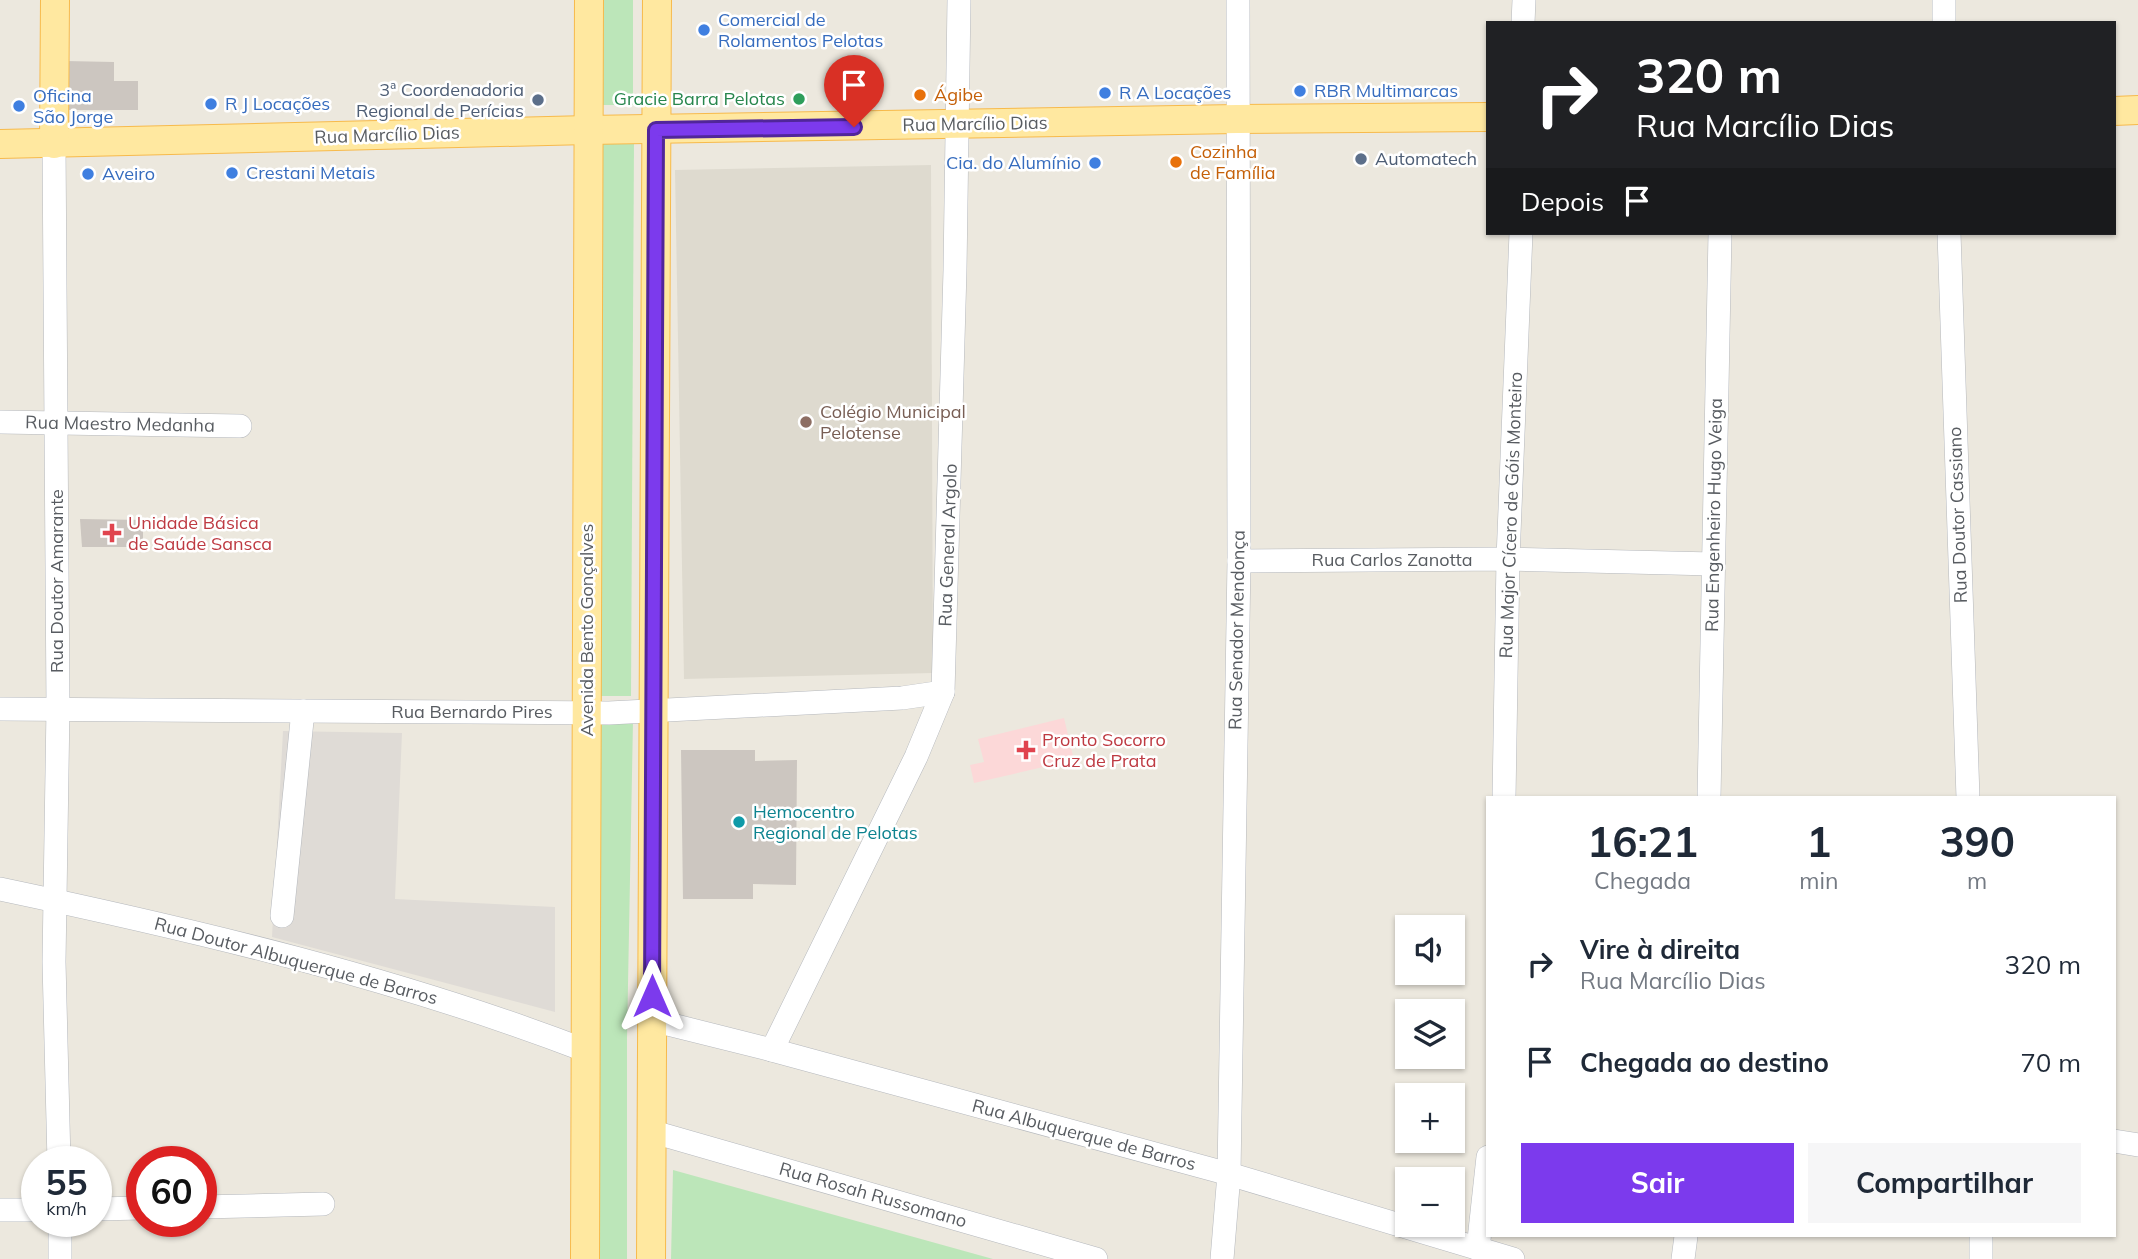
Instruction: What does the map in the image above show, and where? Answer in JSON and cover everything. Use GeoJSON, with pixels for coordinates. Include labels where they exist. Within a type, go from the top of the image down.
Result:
{"type":"FeatureCollection","features":[{"type":"Feature","properties":{"kind":"main road","name":"Rua Doutor Amarante"},"geometry":{"type":"LineString","coordinates":[[54,144],[55,0]]}},
{"type":"Feature","properties":{"kind":"main road","name":"Avenida Bento Gonçalves"},"geometry":{"type":"LineString","coordinates":[[585,1259],[589,0]]}},
{"type":"Feature","properties":{"kind":"main road"},"geometry":{"type":"LineString","coordinates":[[651,1259],[657,0]]}},
{"type":"Feature","properties":{"kind":"main road"},"geometry":{"type":"LineString","coordinates":[[2116,111],[2138,110]]}},
{"type":"Feature","properties":{"kind":"main road","name":"Rua Marcílio Dias"},"geometry":{"type":"LineString","coordinates":[[0,144],[588,130],[1486,117]]}},
{"type":"Feature","properties":{"kind":"street","name":"Rua General Argolo"},"geometry":{"type":"LineString","coordinates":[[772,1050],[916,757],[943,692],[955,270],[959,0]]}},
{"type":"Feature","properties":{"kind":"street","name":"Rua Senador Mendonça"},"geometry":{"type":"LineString","coordinates":[[1222,1259],[1229,1174],[1239,561],[1238,0]]}},
{"type":"Feature","properties":{"kind":"street"},"geometry":{"type":"LineString","coordinates":[[1523,21],[1524,0]]}},
{"type":"Feature","properties":{"kind":"street"},"geometry":{"type":"LineString","coordinates":[[1944,0],[1944,21]]}},
{"type":"Feature","properties":{"kind":"street","name":"Rua Doutor Amarante"},"geometry":{"type":"LineString","coordinates":[[54,144],[58,708],[54,900],[59,1146]]}},
{"type":"Feature","properties":{"kind":"street","name":"Rua Major Cícero de Góis Monteiro"},"geometry":{"type":"LineString","coordinates":[[1504,796],[1508,559],[1521,235]]}},
{"type":"Feature","properties":{"kind":"street","name":"Rua Engenheiro Hugo Veiga"},"geometry":{"type":"LineString","coordinates":[[1709,796],[1720,235]]}},
{"type":"Feature","properties":{"kind":"street","name":"Rua Doutor Cassiano"},"geometry":{"type":"LineString","coordinates":[[1949,235],[1968,796]]}},
{"type":"Feature","properties":{"kind":"street","name":"Rua Maestro Medanha"},"geometry":{"type":"LineString","coordinates":[[0,422],[240,426]]}},
{"type":"Feature","properties":{"kind":"street","name":"Rua Carlos Zanotta"},"geometry":{"type":"LineString","coordinates":[[1239,561],[1508,559],[1713,564]]}},
{"type":"Feature","properties":{"kind":"street","name":"Rua Bernardo Pires"},"geometry":{"type":"LineString","coordinates":[[0,709],[586,713],[902,698],[943,692]]}},
{"type":"Feature","properties":{"kind":"street"},"geometry":{"type":"LineString","coordinates":[[282,916],[303,711]]}},
{"type":"Feature","properties":{"kind":"street","name":"Rua Doutor Albuquerque de Barros"},"geometry":{"type":"LineString","coordinates":[[0,888],[195,932],[367,977],[509,1021],[587,1051]]}},
{"type":"Feature","properties":{"kind":"street","name":"Rua Albuquerque de Barros"},"geometry":{"type":"LineString","coordinates":[[652,1020],[1229,1174],[1513,1259]]}},
{"type":"Feature","properties":{"kind":"street","name":"Rua Rosah Russomano"},"geometry":{"type":"LineString","coordinates":[[650,1131],[1096,1259]]}},
{"type":"Feature","properties":{"kind":"street"},"geometry":{"type":"LineString","coordinates":[[2116,1141],[2138,1145]]}},
{"type":"Feature","properties":{"kind":"street"},"geometry":{"type":"LineString","coordinates":[[1478,1249],[1486,1175]]}},
{"type":"Feature","properties":{"kind":"street"},"geometry":{"type":"LineString","coordinates":[[217,1207],[323,1204]]}},
{"type":"Feature","properties":{"kind":"street"},"geometry":{"type":"LineString","coordinates":[[0,1210],[21,1210]]}},
{"type":"Feature","properties":{"kind":"street"},"geometry":{"type":"LineString","coordinates":[[60,1259],[61,1237]]}},
{"type":"Feature","properties":{"kind":"street"},"geometry":{"type":"LineString","coordinates":[[1683,1259],[1686,1237]]}},
{"type":"Feature","properties":{"kind":"street"},"geometry":{"type":"LineString","coordinates":[[1981,1237],[1981,1259]]}},
{"type":"Feature","properties":{"kind":"shaded area","name":"Colégio Municipal Pelotense"},"geometry":{"type":"Polygon","coordinates":[[[931,165],[933,673],[684,679],[675,170],[931,165]]]}},
{"type":"Feature","properties":{"kind":"shaded area","name":"Pronto Socorro Cruz de Prata"},"geometry":{"type":"Polygon","coordinates":[[[1064,718],[1074,760],[974,783],[970,765],[984,762],[978,739],[1064,718]]]}},
{"type":"Feature","properties":{"kind":"shaded area"},"geometry":{"type":"Polygon","coordinates":[[[283,731],[402,733],[395,899],[555,907],[555,1012],[272,937],[283,731]]]}},
{"type":"Feature","properties":{"kind":"green space"},"geometry":{"type":"Polygon","coordinates":[[[596,0],[633,0],[633,105],[596,105],[596,0]]]}},
{"type":"Feature","properties":{"kind":"green space"},"geometry":{"type":"Polygon","coordinates":[[[634,141],[631,696],[591,696],[595,143],[634,141]]]}},
{"type":"Feature","properties":{"kind":"green space"},"geometry":{"type":"Polygon","coordinates":[[[633,721],[627,1038],[627,1259],[588,1259],[593,722],[633,721]]]}},
{"type":"Feature","properties":{"kind":"green space"},"geometry":{"type":"Polygon","coordinates":[[[673,1170],[993,1259],[671,1259],[673,1170]]]}},
{"type":"Feature","properties":{"kind":"building"},"geometry":{"type":"Polygon","coordinates":[[[65,61],[114,62],[114,81],[138,81],[138,110],[68,110],[65,61]]]}},
{"type":"Feature","properties":{"kind":"building","name":"Unidade Básica de Saúde Sansca"},"geometry":{"type":"Polygon","coordinates":[[[80,519],[143,520],[143,547],[82,547],[80,519]]]}},
{"type":"Feature","properties":{"kind":"building","name":"Hemocentro Regional de Pelotas"},"geometry":{"type":"Polygon","coordinates":[[[681,750],[755,750],[755,761],[797,760],[796,885],[753,884],[753,899],[683,899],[681,750]]]}},
{"type":"Feature","properties":{"kind":"place","name":"Comercial de Rolamentos Pelotas"},"geometry":{"type":"Point","coordinates":[704,30]}},
{"type":"Feature","properties":{"kind":"place","name":"RBR Multimarcas"},"geometry":{"type":"Point","coordinates":[1300,91]}},
{"type":"Feature","properties":{"kind":"place","name":"R A Locações"},"geometry":{"type":"Point","coordinates":[1105,93]}},
{"type":"Feature","properties":{"kind":"place","name":"Ágibe"},"geometry":{"type":"Point","coordinates":[920,95]}},
{"type":"Feature","properties":{"kind":"place","name":"Gracie Barra Pelotas"},"geometry":{"type":"Point","coordinates":[799,99]}},
{"type":"Feature","properties":{"kind":"place","name":"3ª Coordenadoria Regional de Perícias"},"geometry":{"type":"Point","coordinates":[538,100]}},
{"type":"Feature","properties":{"kind":"place","name":"R J Locações"},"geometry":{"type":"Point","coordinates":[211,104]}},
{"type":"Feature","properties":{"kind":"place","name":"Oficina São Jorge"},"geometry":{"type":"Point","coordinates":[19,106]}},
{"type":"Feature","properties":{"kind":"place","name":"Automatech"},"geometry":{"type":"Point","coordinates":[1361,159]}},
{"type":"Feature","properties":{"kind":"place","name":"Cozinha de Família"},"geometry":{"type":"Point","coordinates":[1176,162]}},
{"type":"Feature","properties":{"kind":"place","name":"Cia. do Alumínio"},"geometry":{"type":"Point","coordinates":[1095,163]}},
{"type":"Feature","properties":{"kind":"place","name":"Crestani Metais"},"geometry":{"type":"Point","coordinates":[232,173]}},
{"type":"Feature","properties":{"kind":"place","name":"Aveiro"},"geometry":{"type":"Point","coordinates":[88,174]}},
{"type":"Feature","properties":{"kind":"place","name":"Colégio Municipal Pelotense"},"geometry":{"type":"Point","coordinates":[806,422]}},
{"type":"Feature","properties":{"kind":"place","name":"Unidade Básica de Saúde Sansca"},"geometry":{"type":"Point","coordinates":[112,533]}},
{"type":"Feature","properties":{"kind":"place","name":"Pronto Socorro Cruz de Prata"},"geometry":{"type":"Point","coordinates":[1026,750]}},
{"type":"Feature","properties":{"kind":"place","name":"Hemocentro Regional de Pelotas"},"geometry":{"type":"Point","coordinates":[739,822]}},
{"type":"Feature","properties":{"kind":"route"},"geometry":{"type":"LineString","coordinates":[[652,996],[656,130],[854,127]]}}]}
